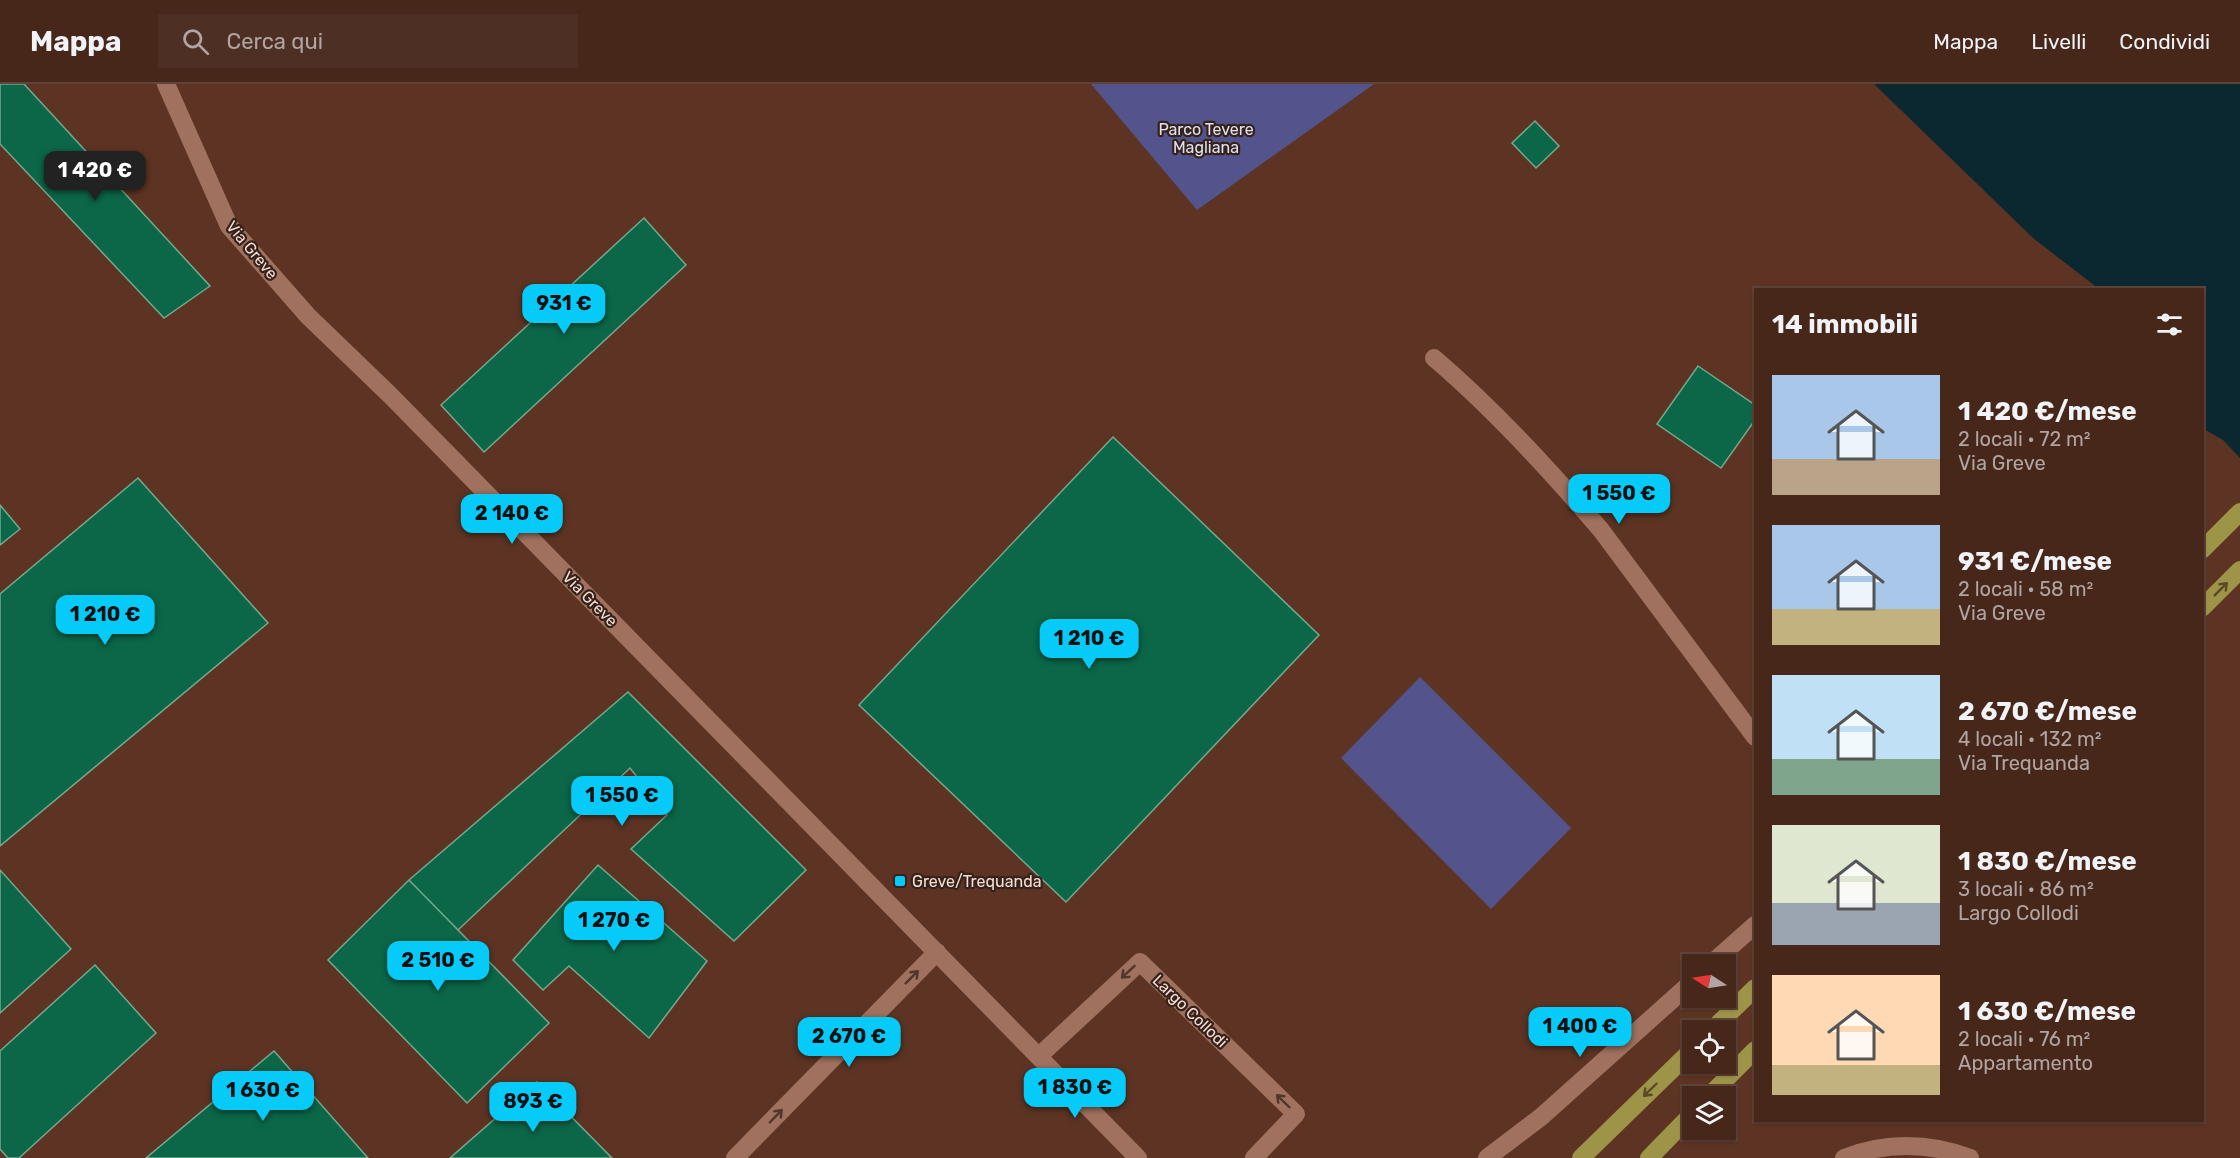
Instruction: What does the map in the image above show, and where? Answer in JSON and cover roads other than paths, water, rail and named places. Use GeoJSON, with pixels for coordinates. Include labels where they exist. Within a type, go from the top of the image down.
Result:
{"type":"FeatureCollection","features":[{"type":"Feature","properties":{"kind":"highway"},"geometry":{"type":"LineString","coordinates":[[2204,548],[2240,512]]}},
{"type":"Feature","properties":{"kind":"highway"},"geometry":{"type":"LineString","coordinates":[[2204,606],[2240,570]]}},
{"type":"Feature","properties":{"kind":"highway"},"geometry":{"type":"LineString","coordinates":[[1722,1020],[1754,989]]}},
{"type":"Feature","properties":{"kind":"highway"},"geometry":{"type":"LineString","coordinates":[[1719,1086],[1754,1051]]}},
{"type":"Feature","properties":{"kind":"highway"},"geometry":{"type":"LineString","coordinates":[[1581,1158],[1682,1060]]}},
{"type":"Feature","properties":{"kind":"highway"},"geometry":{"type":"LineString","coordinates":[[1648,1158],[1682,1124]]}},
{"type":"Feature","properties":{"kind":"street","name":"Via Greve"},"geometry":{"type":"LineString","coordinates":[[166,84],[229,226],[308,316],[391,396],[937,952]]}},
{"type":"Feature","properties":{"kind":"street"},"geometry":{"type":"LineString","coordinates":[[1434,358],[1483,400],[1574,498],[1601,530],[1754,736]]}},
{"type":"Feature","properties":{"kind":"street"},"geometry":{"type":"LineString","coordinates":[[1722,954],[1754,926]]}},
{"type":"Feature","properties":{"kind":"street"},"geometry":{"type":"LineString","coordinates":[[735,1158],[937,952],[1138,1158]]}},
{"type":"Feature","properties":{"kind":"street","name":"Largo Collodi"},"geometry":{"type":"LineString","coordinates":[[1039,1056],[1140,962],[1296,1114],[1254,1158]]}},
{"type":"Feature","properties":{"kind":"street"},"geometry":{"type":"LineString","coordinates":[[1486,1158],[1541,1117],[1682,991]]}},
{"type":"Feature","properties":{"kind":"street"},"geometry":{"type":"LineString","coordinates":[[1844,1158],[1868,1150],[1900,1146],[1945,1149],[1970,1158]]}},
{"type":"Feature","properties":{"kind":"water"},"geometry":{"type":"Polygon","coordinates":[[[1874,84],[2240,84],[2240,458],[2223,440],[2204,429],[2204,288],[2098,288],[2033,238],[1874,84]]]}},
{"type":"Feature","properties":{"kind":"place","name":"Greve/Trequanda"},"geometry":{"type":"Point","coordinates":[900,881]}},
{"type":"Feature","properties":{"kind":"park label","name":"Parco Tevere Magliana"},"geometry":{"type":"Point","coordinates":[1206,138]}}]}
